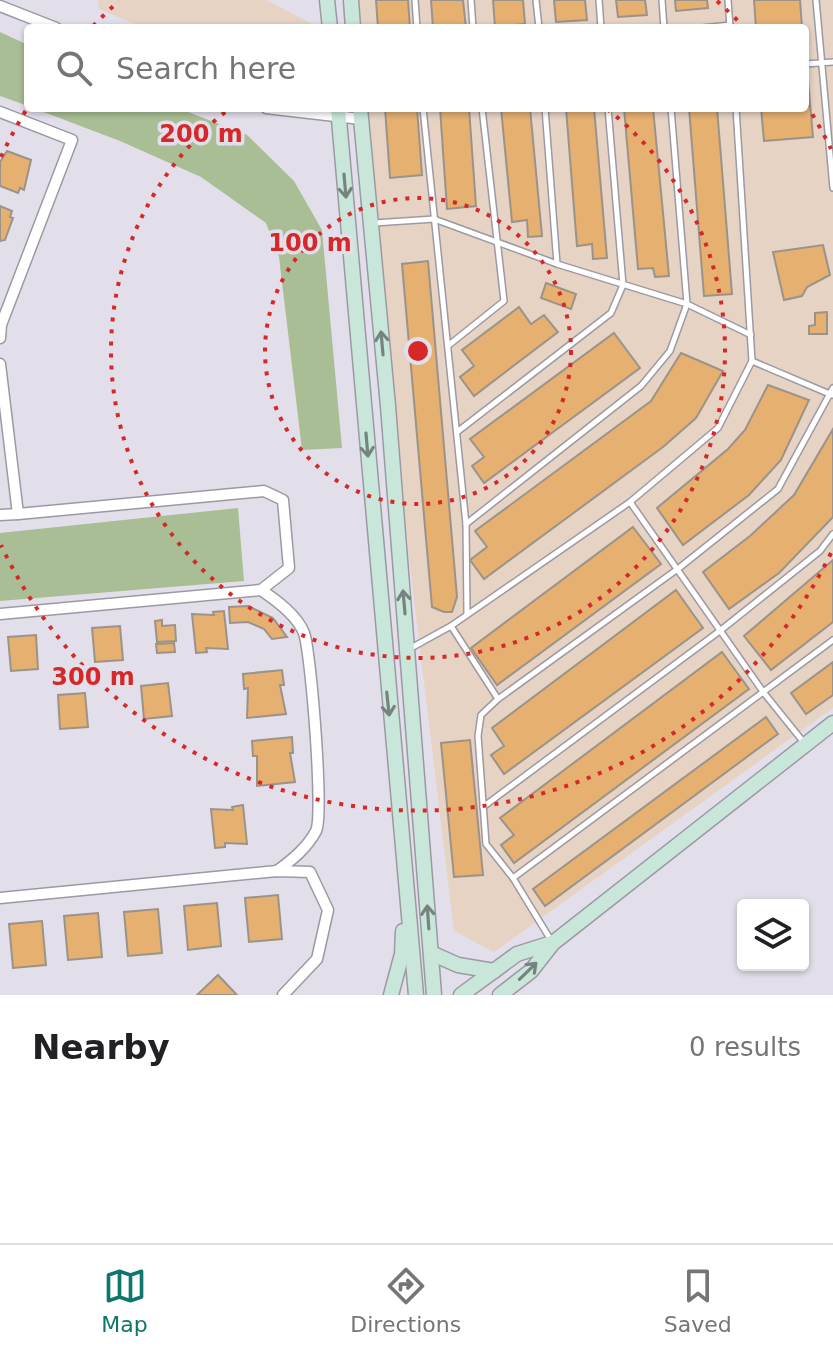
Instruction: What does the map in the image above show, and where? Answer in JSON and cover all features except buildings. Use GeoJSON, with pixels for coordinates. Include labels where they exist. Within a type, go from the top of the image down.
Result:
{"type":"FeatureCollection","features":[{"type":"Feature","properties":{"kind":"street"},"geometry":{"type":"LineString","coordinates":[[327,0],[330,24]]}},
{"type":"Feature","properties":{"kind":"street"},"geometry":{"type":"LineString","coordinates":[[351,0],[353,24]]}},
{"type":"Feature","properties":{"kind":"street"},"geometry":{"type":"LineString","coordinates":[[0,6],[46,24]]}},
{"type":"Feature","properties":{"kind":"street"},"geometry":{"type":"LineString","coordinates":[[0,112],[72,140],[1,325],[0,338]]}},
{"type":"Feature","properties":{"kind":"street"},"geometry":{"type":"LineString","coordinates":[[416,995],[338,113],[360,114],[434,995]]}},
{"type":"Feature","properties":{"kind":"street"},"geometry":{"type":"LineString","coordinates":[[0,364],[18,514]]}},
{"type":"Feature","properties":{"kind":"street"},"geometry":{"type":"LineString","coordinates":[[0,515],[264,491],[283,500],[289,568],[261,590],[0,614]]}},
{"type":"Feature","properties":{"kind":"street"},"geometry":{"type":"LineString","coordinates":[[261,590],[283,605],[304,632],[321,792],[317,829],[297,856],[277,871]]}},
{"type":"Feature","properties":{"kind":"street"},"geometry":{"type":"LineString","coordinates":[[500,995],[531,971],[553,943],[833,723]]}},
{"type":"Feature","properties":{"kind":"street"},"geometry":{"type":"LineString","coordinates":[[0,898],[277,871],[310,872],[328,910],[317,959],[283,995]]}},
{"type":"Feature","properties":{"kind":"street"},"geometry":{"type":"LineString","coordinates":[[391,995],[402,954],[406,878]]}},
{"type":"Feature","properties":{"kind":"street"},"geometry":{"type":"LineString","coordinates":[[461,995],[517,954],[553,943]]}},
{"type":"Feature","properties":{"kind":"street"},"geometry":{"type":"LineString","coordinates":[[431,953],[458,965],[494,971]]}},
{"type":"Feature","properties":{"kind":"lane"},"geometry":{"type":"LineString","coordinates":[[415,0],[417,24]]}},
{"type":"Feature","properties":{"kind":"lane"},"geometry":{"type":"LineString","coordinates":[[471,0],[473,24]]}},
{"type":"Feature","properties":{"kind":"lane"},"geometry":{"type":"LineString","coordinates":[[536,0],[539,24]]}},
{"type":"Feature","properties":{"kind":"lane"},"geometry":{"type":"LineString","coordinates":[[599,0],[601,24]]}},
{"type":"Feature","properties":{"kind":"lane"},"geometry":{"type":"LineString","coordinates":[[662,0],[664,24]]}},
{"type":"Feature","properties":{"kind":"lane"},"geometry":{"type":"LineString","coordinates":[[728,0],[730,24]]}},
{"type":"Feature","properties":{"kind":"lane"},"geometry":{"type":"LineString","coordinates":[[816,0],[833,188]]}},
{"type":"Feature","properties":{"kind":"lane"},"geometry":{"type":"LineString","coordinates":[[809,64],[833,62]]}},
{"type":"Feature","properties":{"kind":"lane"},"geometry":{"type":"LineString","coordinates":[[423,112],[466,524],[467,615]]}},
{"type":"Feature","properties":{"kind":"lane"},"geometry":{"type":"LineString","coordinates":[[449,346],[504,301],[482,112]]}},
{"type":"Feature","properties":{"kind":"lane"},"geometry":{"type":"LineString","coordinates":[[545,112],[557,264]]}},
{"type":"Feature","properties":{"kind":"lane"},"geometry":{"type":"LineString","coordinates":[[456,433],[611,313],[623,285],[608,112]]}},
{"type":"Feature","properties":{"kind":"lane"},"geometry":{"type":"LineString","coordinates":[[466,524],[641,386],[670,351],[687,304],[671,112]]}},
{"type":"Feature","properties":{"kind":"lane"},"geometry":{"type":"LineString","coordinates":[[407,650],[451,626],[630,502],[718,428],[752,361],[736,112]]}},
{"type":"Feature","properties":{"kind":"lane"},"geometry":{"type":"LineString","coordinates":[[371,224],[434,219],[557,264],[687,304],[752,335]]}},
{"type":"Feature","properties":{"kind":"lane"},"geometry":{"type":"LineString","coordinates":[[553,943],[513,878],[486,844],[478,736],[481,715],[498,699],[679,568],[778,489],[833,393],[752,361]]}},
{"type":"Feature","properties":{"kind":"lane"},"geometry":{"type":"LineString","coordinates":[[630,502],[764,693],[806,745]]}},
{"type":"Feature","properties":{"kind":"lane"},"geometry":{"type":"LineString","coordinates":[[483,807],[721,630],[820,551],[833,534]]}},
{"type":"Feature","properties":{"kind":"lane"},"geometry":{"type":"LineString","coordinates":[[451,626],[498,699]]}},
{"type":"Feature","properties":{"kind":"lane"},"geometry":{"type":"LineString","coordinates":[[513,878],[833,640]]}},
{"type":"Feature","properties":{"kind":"shaded area"},"geometry":{"type":"Polygon","coordinates":[[[98,0],[266,0],[312,24],[135,24],[99,9],[98,0]]]}},
{"type":"Feature","properties":{"kind":"shaded area"},"geometry":{"type":"Polygon","coordinates":[[[358,0],[833,0],[833,708],[494,952],[454,931],[409,557],[368,112],[809,112],[809,24],[360,24],[358,0]]]}},
{"type":"Feature","properties":{"kind":"green space"},"geometry":{"type":"Polygon","coordinates":[[[0,32],[24,43],[24,105],[0,96],[0,32]]]}},
{"type":"Feature","properties":{"kind":"green space"},"geometry":{"type":"Polygon","coordinates":[[[44,112],[188,112],[247,135],[294,181],[322,230],[342,448],[302,450],[279,257],[266,223],[201,177],[44,112]]]}},
{"type":"Feature","properties":{"kind":"green space"},"geometry":{"type":"Polygon","coordinates":[[[238,508],[244,581],[0,601],[0,533],[238,508]]]}}]}
